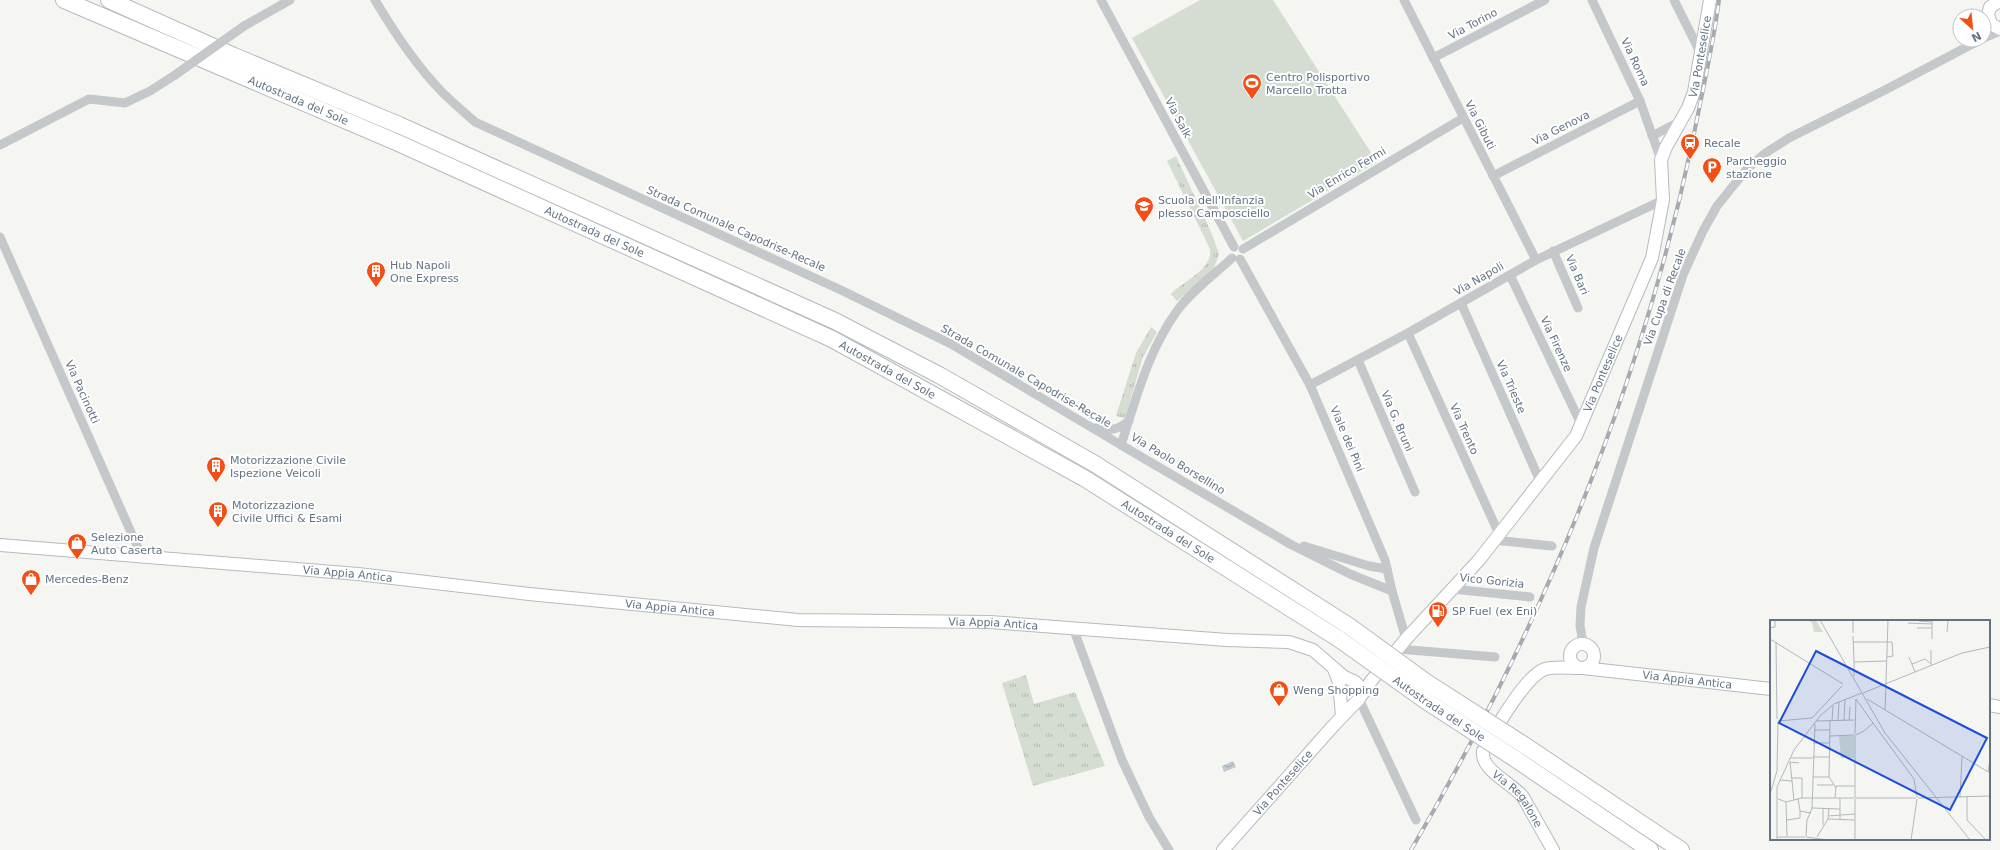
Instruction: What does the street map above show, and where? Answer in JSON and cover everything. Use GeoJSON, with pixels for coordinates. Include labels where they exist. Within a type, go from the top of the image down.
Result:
{"type":"FeatureCollection","features":[{"type":"Feature","properties":{"kind":"highway","name":"Autostrada del Sole"},"geometry":{"type":"LineString","coordinates":[[64,0],[396,142],[832,339],[967,412],[1084,478],[1344,632],[1426,682],[1524,745],[1681,850]]}},
{"type":"Feature","properties":{"kind":"highway","name":"Autostrada del Sole"},"geometry":{"type":"LineString","coordinates":[[108,0],[234,56],[399,124],[836,321],[939,375],[1095,464],[1344,632],[1426,701],[1514,758],[1650,850]]}},
{"type":"Feature","properties":{"kind":"street"},"geometry":{"type":"LineString","coordinates":[[0,145],[89,99],[125,103],[150,91],[244,26],[290,0]]}},
{"type":"Feature","properties":{"kind":"street","name":"Strada Comunale Capodrise-Recale"},"geometry":{"type":"LineString","coordinates":[[375,0],[398,36],[440,90],[475,122],[843,291],[951,344],[1121,445]]}},
{"type":"Feature","properties":{"kind":"street","name":"Via Salk"},"geometry":{"type":"LineString","coordinates":[[1101,0],[1238,248]]}},
{"type":"Feature","properties":{"kind":"street","name":"Via Gibuti"},"geometry":{"type":"LineString","coordinates":[[1404,0],[1536,260]]}},
{"type":"Feature","properties":{"kind":"street","name":"Via Torino"},"geometry":{"type":"LineString","coordinates":[[1434,58],[1545,0]]}},
{"type":"Feature","properties":{"kind":"street","name":"Via Roma"},"geometry":{"type":"LineString","coordinates":[[1592,0],[1640,101],[1661,160]]}},
{"type":"Feature","properties":{"kind":"street"},"geometry":{"type":"LineString","coordinates":[[1674,0],[1701,54]]}},
{"type":"Feature","properties":{"kind":"street","name":"Via Ponteselice"},"geometry":{"type":"LineString","coordinates":[[1223,850],[1342,716],[1359,699],[1373,679],[1406,639],[1452,589],[1496,537],[1576,436],[1652,258],[1663,200],[1661,160],[1666,147],[1682,121],[1694,92],[1710,3]]}},
{"type":"Feature","properties":{"kind":"street"},"geometry":{"type":"LineString","coordinates":[[1993,6],[1991,24],[2000,30]]}},
{"type":"Feature","properties":{"kind":"street","name":"Via Cupa di Recale"},"geometry":{"type":"LineString","coordinates":[[1583,644],[1580,625],[1581,607],[1594,548],[1683,275],[1703,231],[1717,206],[1746,170],[1764,154],[1789,138],[1886,90],[1961,48]]}},
{"type":"Feature","properties":{"kind":"street","name":"Via Genova"},"geometry":{"type":"LineString","coordinates":[[1493,176],[1640,101]]}},
{"type":"Feature","properties":{"kind":"street","name":"Via Enrico Fermi"},"geometry":{"type":"LineString","coordinates":[[1238,248],[1463,118]]}},
{"type":"Feature","properties":{"kind":"street"},"geometry":{"type":"LineString","coordinates":[[1652,136],[1682,121]]}},
{"type":"Feature","properties":{"kind":"street","name":"Via Napoli"},"geometry":{"type":"LineString","coordinates":[[1310,385],[1408,333],[1553,251],[1663,200]]}},
{"type":"Feature","properties":{"kind":"street","name":"Via Pacinotti"},"geometry":{"type":"LineString","coordinates":[[0,237],[142,557]]}},
{"type":"Feature","properties":{"kind":"street"},"geometry":{"type":"LineString","coordinates":[[1236,259],[1230,252],[1238,248]]}},
{"type":"Feature","properties":{"kind":"street","name":"Via Bari"},"geometry":{"type":"LineString","coordinates":[[1553,251],[1578,308]]}},
{"type":"Feature","properties":{"kind":"street","name":"Viale dei Pini"},"geometry":{"type":"LineString","coordinates":[[1236,259],[1310,385],[1385,560],[1406,639]]}},
{"type":"Feature","properties":{"kind":"street","name":"Via Paolo Borsellino"},"geometry":{"type":"LineString","coordinates":[[1236,259],[1186,301],[1164,330],[1150,356],[1121,445],[1290,544],[1350,574],[1392,591]]}},
{"type":"Feature","properties":{"kind":"street","name":"Via Firenze"},"geometry":{"type":"LineString","coordinates":[[1510,275],[1581,424]]}},
{"type":"Feature","properties":{"kind":"street","name":"Via Trieste"},"geometry":{"type":"LineString","coordinates":[[1461,303],[1540,481]]}},
{"type":"Feature","properties":{"kind":"street","name":"Via Trento"},"geometry":{"type":"LineString","coordinates":[[1408,333],[1496,537]]}},
{"type":"Feature","properties":{"kind":"street","name":"Via G. Bruni"},"geometry":{"type":"LineString","coordinates":[[1358,360],[1415,492]]}},
{"type":"Feature","properties":{"kind":"street"},"geometry":{"type":"LineString","coordinates":[[1091,427],[1109,430],[1118,429],[1129,421]]}},
{"type":"Feature","properties":{"kind":"street"},"geometry":{"type":"LineString","coordinates":[[1496,537],[1552,546]]}},
{"type":"Feature","properties":{"kind":"street","name":"Via Paolo Borsellino"},"geometry":{"type":"LineString","coordinates":[[1290,544],[1304,546],[1369,566],[1387,568]]}},
{"type":"Feature","properties":{"kind":"street","name":"Via Appia Antica"},"geometry":{"type":"LineString","coordinates":[[0,545],[358,574],[528,594],[798,620],[990,622],[1227,640],[1289,642],[1313,650],[1352,681]]}},
{"type":"Feature","properties":{"kind":"street","name":"Vico Gorizia"},"geometry":{"type":"LineString","coordinates":[[1452,589],[1530,597]]}},
{"type":"Feature","properties":{"kind":"street"},"geometry":{"type":"LineString","coordinates":[[1073,628],[1122,760],[1150,817],[1169,850]]}},
{"type":"Feature","properties":{"kind":"street"},"geometry":{"type":"LineString","coordinates":[[1501,720],[1516,698],[1536,674],[1546,668],[1556,668],[1564,664],[1575,646],[1583,644],[1590,648],[1604,670]]}},
{"type":"Feature","properties":{"kind":"street"},"geometry":{"type":"LineString","coordinates":[[1398,649],[1495,657]]}},
{"type":"Feature","properties":{"kind":"street"},"geometry":{"type":"LineString","coordinates":[[1571,653],[1572,662],[1581,668],[1590,665],[1594,655]]}},
{"type":"Feature","properties":{"kind":"street"},"geometry":{"type":"LineString","coordinates":[[1334,668],[1340,693],[1342,716]]}},
{"type":"Feature","properties":{"kind":"street","name":"Via Appia Antica"},"geometry":{"type":"LineString","coordinates":[[1556,668],[1604,670],[1770,689]]}},
{"type":"Feature","properties":{"kind":"street"},"geometry":{"type":"LineString","coordinates":[[1340,693],[1344,683],[1373,679]]}},
{"type":"Feature","properties":{"kind":"street"},"geometry":{"type":"LineString","coordinates":[[1352,681],[1360,685],[1359,699],[1416,820]]}},
{"type":"Feature","properties":{"kind":"street"},"geometry":{"type":"LineString","coordinates":[[1340,693],[1346,702],[1359,699]]}},
{"type":"Feature","properties":{"kind":"street"},"geometry":{"type":"LineString","coordinates":[[1990,705],[2000,707]]}},
{"type":"Feature","properties":{"kind":"street","name":"Via Regalone"},"geometry":{"type":"LineString","coordinates":[[1483,751],[1483,761],[1487,767],[1518,790],[1523,797],[1553,850]]}},
{"type":"Feature","properties":{"kind":"green space","name":"Centro Polisportivo Marcello Trotta"},"geometry":{"type":"Polygon","coordinates":[[[1200,0],[1273,0],[1377,162],[1243,241],[1132,38],[1200,0]]]}},
{"type":"Feature","properties":{"kind":"green space"},"geometry":{"type":"Polygon","coordinates":[[[1176,156],[1212,234],[1219,254],[1213,271],[1177,301],[1171,294],[1202,269],[1210,256],[1210,249],[1167,161],[1176,156]]]}},
{"type":"Feature","properties":{"kind":"green space"},"geometry":{"type":"Polygon","coordinates":[[[1151,327],[1157,332],[1143,357],[1125,418],[1116,416],[1136,353],[1151,327]]]}},
{"type":"Feature","properties":{"kind":"green space"},"geometry":{"type":"Polygon","coordinates":[[[1026,675],[1034,704],[1075,692],[1105,766],[1033,786],[1002,683],[1026,675]]]}},
{"type":"Feature","properties":{"kind":"water"},"geometry":{"type":"Polygon","coordinates":[[[1233,761],[1236,767],[1224,772],[1222,766],[1233,761]]]}},
{"type":"Feature","properties":{"kind":"railway"},"geometry":{"type":"LineString","coordinates":[[1411,850],[1458,766],[1502,681],[1543,594],[1581,506],[1615,417],[1645,326],[1671,233],[1711,53],[1719,0]]}},
{"type":"Feature","properties":{"kind":"place","name":"Centro Polisportivo Marcello Trotta"},"geometry":{"type":"Point","coordinates":[1252,100]}},
{"type":"Feature","properties":{"kind":"place","name":"Recale"},"geometry":{"type":"Point","coordinates":[1690,160]}},
{"type":"Feature","properties":{"kind":"place","name":"Parcheggio stazione"},"geometry":{"type":"Point","coordinates":[1712,184]}},
{"type":"Feature","properties":{"kind":"place","name":"Scuola dell'Infanzia plesso Camposciello"},"geometry":{"type":"Point","coordinates":[1144,223]}},
{"type":"Feature","properties":{"kind":"place","name":"Hub Napoli One Express"},"geometry":{"type":"Point","coordinates":[376,288]}},
{"type":"Feature","properties":{"kind":"place","name":"Motorizzazione Civile Ispezione Veicoli"},"geometry":{"type":"Point","coordinates":[216,483]}},
{"type":"Feature","properties":{"kind":"place","name":"Motorizzazione Civile Uffici & Esami"},"geometry":{"type":"Point","coordinates":[218,528]}},
{"type":"Feature","properties":{"kind":"place","name":"Selezione Auto Caserta"},"geometry":{"type":"Point","coordinates":[77,560]}},
{"type":"Feature","properties":{"kind":"place","name":"Mercedes-Benz"},"geometry":{"type":"Point","coordinates":[31,596]}},
{"type":"Feature","properties":{"kind":"place","name":"SP Fuel (ex Eni)"},"geometry":{"type":"Point","coordinates":[1438,628]}},
{"type":"Feature","properties":{"kind":"place","name":"Weng Shopping"},"geometry":{"type":"Point","coordinates":[1279,707]}}]}
